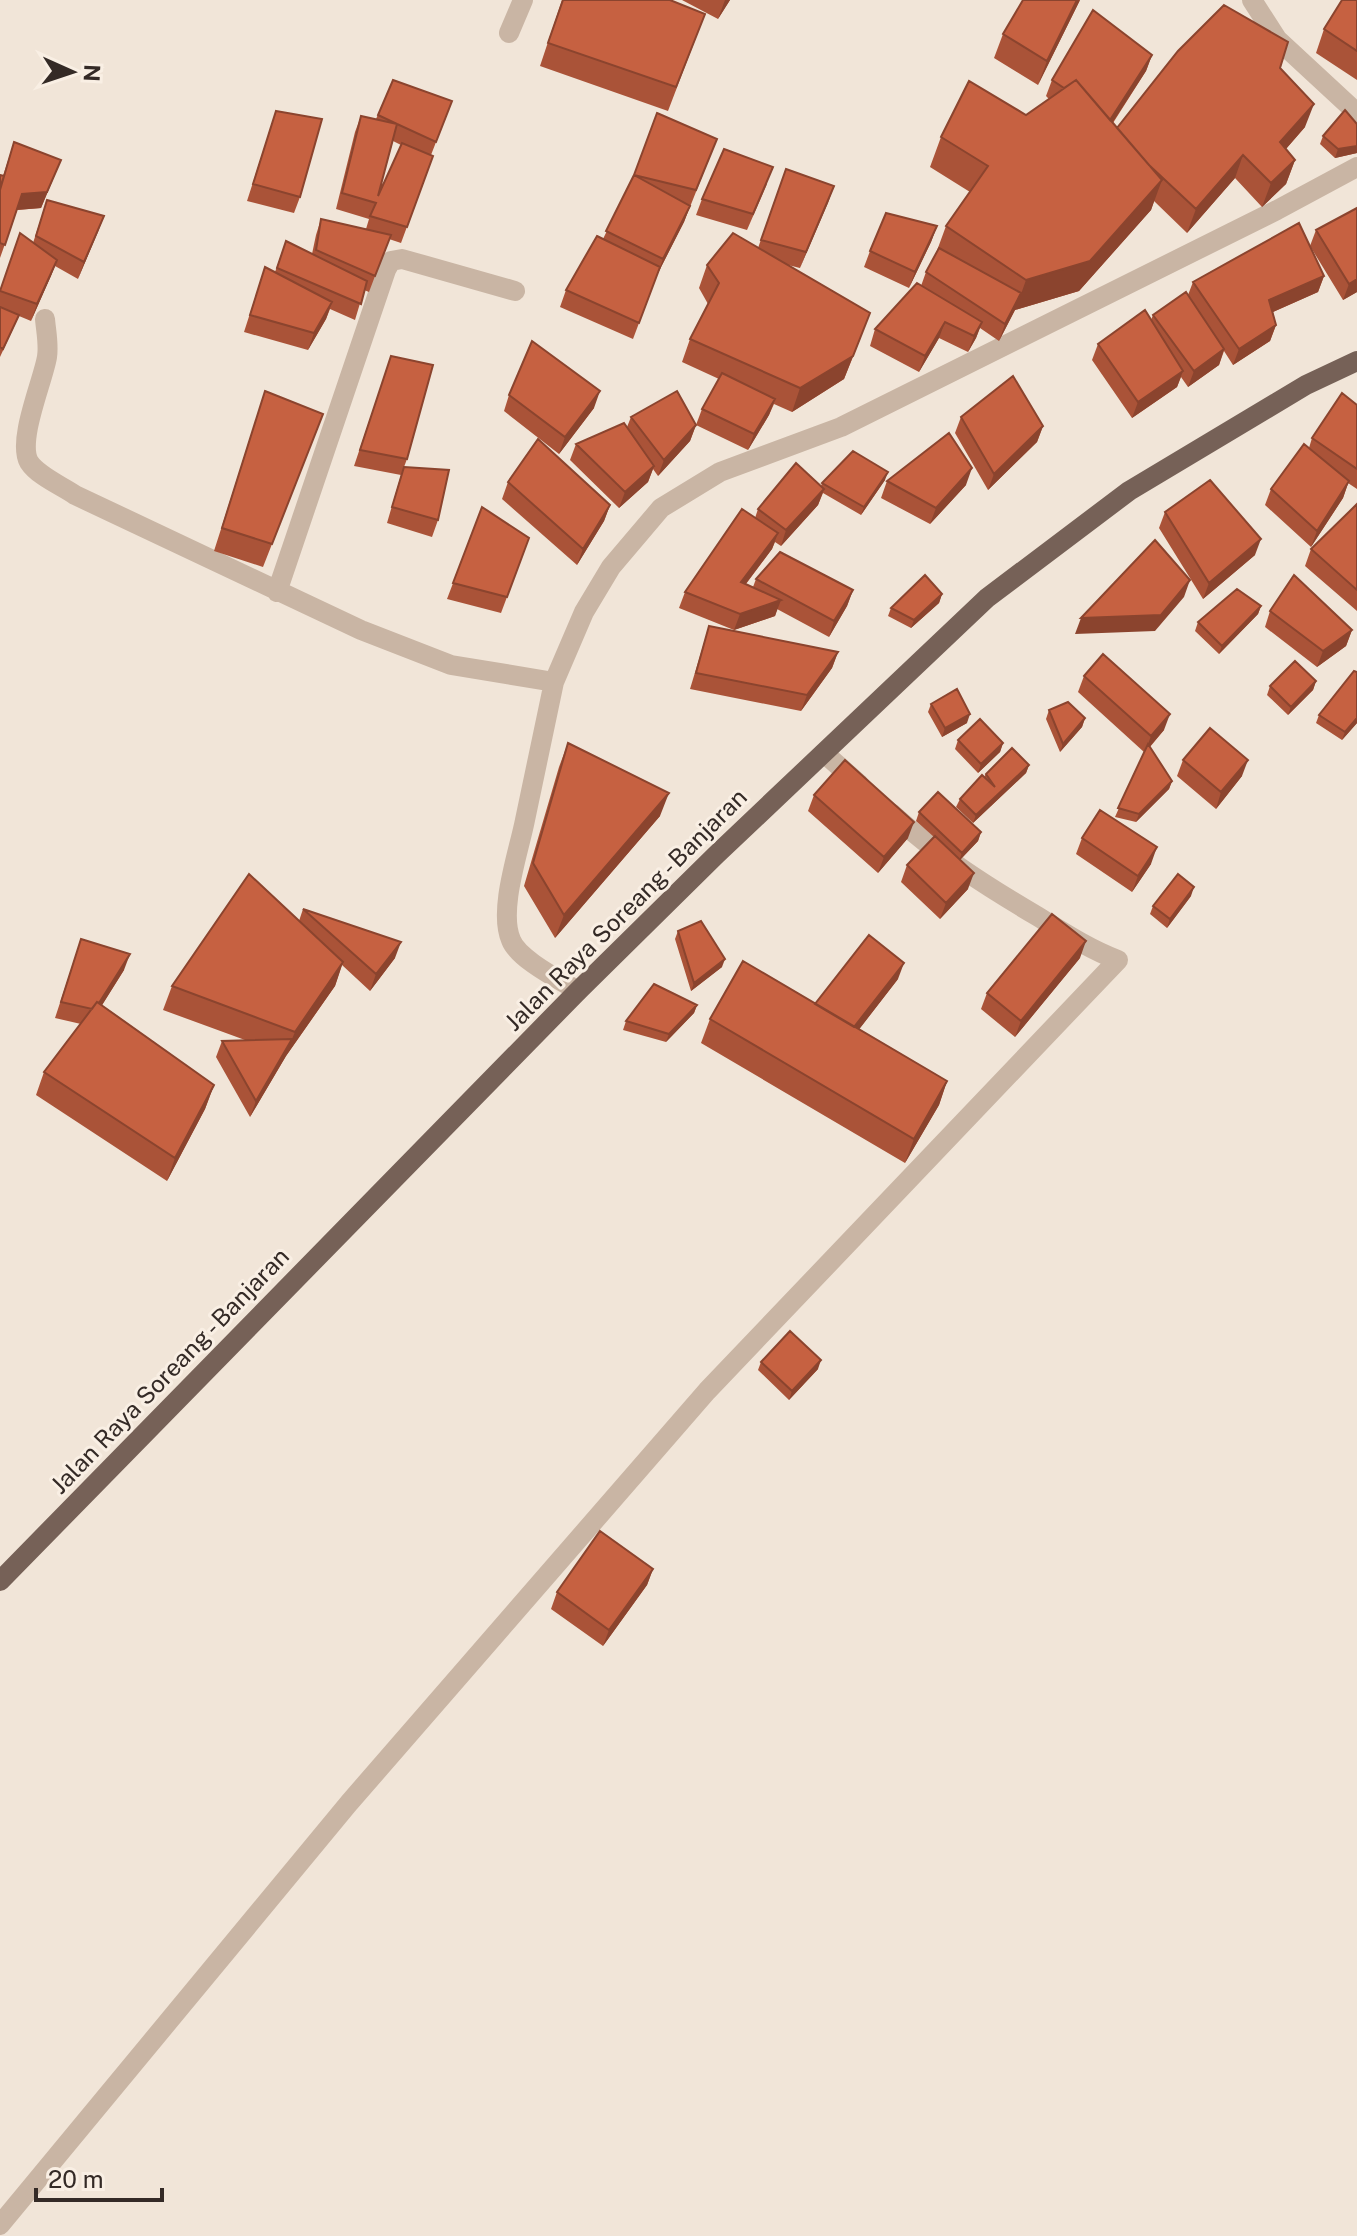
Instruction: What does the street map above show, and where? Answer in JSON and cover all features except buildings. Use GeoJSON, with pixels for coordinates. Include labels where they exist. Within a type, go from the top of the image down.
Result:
{"type":"FeatureCollection","features":[{"type":"Feature","properties":{"kind":"main road","name":"Jalan Raya Soreang - Banjaran"},"geometry":{"type":"LineString","coordinates":[[0,1581],[578,991],[987,598],[1129,491],[1306,385],[1357,361]]}},
{"type":"Feature","properties":{"kind":"street"},"geometry":{"type":"LineString","coordinates":[[509,33],[523,0]]}},
{"type":"Feature","properties":{"kind":"street"},"geometry":{"type":"LineString","coordinates":[[1252,0],[1277,39],[1357,113]]}},
{"type":"Feature","properties":{"kind":"street"},"geometry":{"type":"LineString","coordinates":[[578,991],[526,957],[511,942],[507,908],[513,873],[554,682],[584,612],[611,567],[661,508],[720,472],[841,427],[1277,210],[1357,167]]}},
{"type":"Feature","properties":{"kind":"street"},"geometry":{"type":"LineString","coordinates":[[277,592],[391,261],[402,259],[515,291]]}},
{"type":"Feature","properties":{"kind":"street"},"geometry":{"type":"LineString","coordinates":[[45,319],[48,354],[27,434],[26,451],[29,462],[75,495],[361,630],[451,665],[554,682]]}},
{"type":"Feature","properties":{"kind":"street"},"geometry":{"type":"LineString","coordinates":[[0,2225],[349,1803],[707,1391],[1118,960],[1094,951],[984,885],[916,836],[824,753]]}}]}
